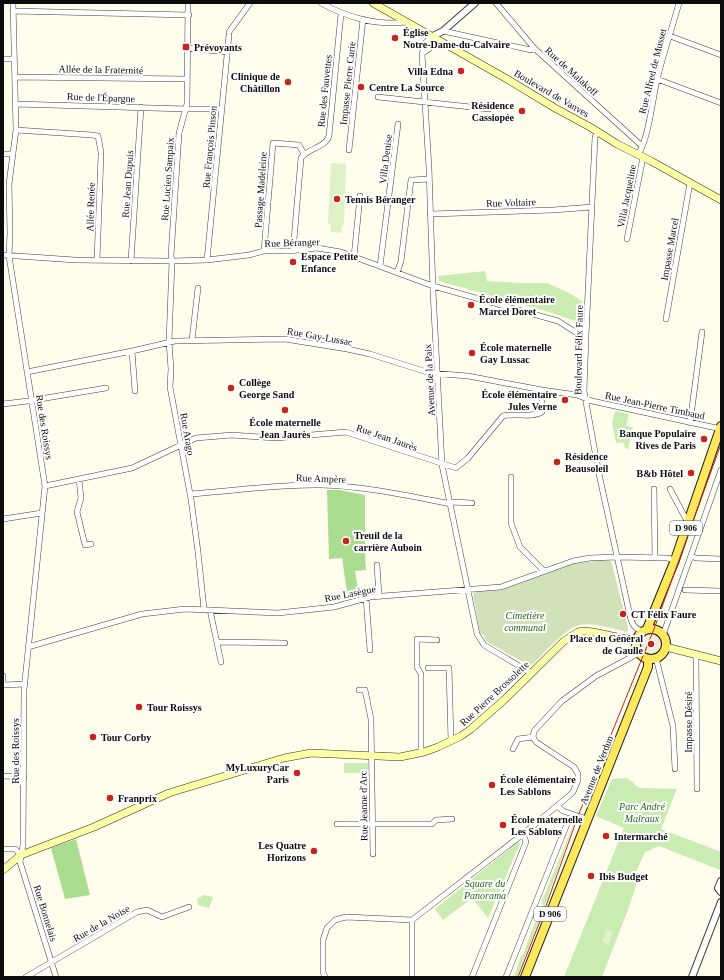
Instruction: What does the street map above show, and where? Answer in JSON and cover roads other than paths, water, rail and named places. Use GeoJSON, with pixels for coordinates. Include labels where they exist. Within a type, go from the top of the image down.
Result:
{"type":"FeatureCollection","features":[{"type":"Feature","properties":{"kind":"main road","name":"Boulevard de Vanves"},"geometry":{"type":"LineString","coordinates":[[373,3],[507,79],[549,105],[598,131],[617,144],[721,200]]}},
{"type":"Feature","properties":{"kind":"main road","name":"D 906"},"geometry":{"type":"LineString","coordinates":[[645,630],[675,560],[721,428]]}},
{"type":"Feature","properties":{"kind":"main road"},"geometry":{"type":"LineString","coordinates":[[654,629],[663,635],[665,638],[666,647],[661,656],[652,659],[642,656],[639,653],[636,640],[645,630],[654,629]]}},
{"type":"Feature","properties":{"kind":"main road","name":"Rue Pierre Brossolette"},"geometry":{"type":"LineString","coordinates":[[21,854],[94,827],[168,793],[284,758],[311,753],[400,757],[421,753],[451,742],[471,729],[503,701],[564,641],[578,632],[593,632],[636,640]]}},
{"type":"Feature","properties":{"kind":"main road"},"geometry":{"type":"LineString","coordinates":[[666,647],[721,661]]}},
{"type":"Feature","properties":{"kind":"main road","name":"Avenue de Verdun"},"geometry":{"type":"LineString","coordinates":[[525,977],[652,659]]}},
{"type":"Feature","properties":{"kind":"main road"},"geometry":{"type":"LineString","coordinates":[[3,870],[21,854]]}},
{"type":"Feature","properties":{"kind":"street","name":"Rue des Roissys"},"geometry":{"type":"LineString","coordinates":[[13,3],[16,130],[9,184],[10,250],[6,255],[32,401],[45,486],[25,684],[23,845],[21,854]]}},
{"type":"Feature","properties":{"kind":"street","name":"Rue Lucien Sampaix"},"geometry":{"type":"LineString","coordinates":[[172,261],[171,256],[179,133],[187,104],[188,3]]}},
{"type":"Feature","properties":{"kind":"street","name":"Rue François Pinson"},"geometry":{"type":"LineString","coordinates":[[207,260],[229,33],[250,3]]}},
{"type":"Feature","properties":{"kind":"street"},"geometry":{"type":"LineString","coordinates":[[321,3],[341,14],[363,19],[383,23],[405,22]]}},
{"type":"Feature","properties":{"kind":"street"},"geometry":{"type":"LineString","coordinates":[[422,54],[426,42],[431,37],[443,31],[475,3]]}},
{"type":"Feature","properties":{"kind":"street","name":"Rue de Malakoff"},"geometry":{"type":"LineString","coordinates":[[496,3],[534,48],[643,144]]}},
{"type":"Feature","properties":{"kind":"street","name":"Rue Alfred de Musset"},"geometry":{"type":"LineString","coordinates":[[643,144],[657,79],[679,3]]}},
{"type":"Feature","properties":{"kind":"street"},"geometry":{"type":"LineString","coordinates":[[13,11],[189,15]]}},
{"type":"Feature","properties":{"kind":"street","name":"Rue des Fauvettes"},"geometry":{"type":"LineString","coordinates":[[304,154],[325,143],[329,136],[341,14]]}},
{"type":"Feature","properties":{"kind":"street","name":"Impasse Pierre Curie"},"geometry":{"type":"LineString","coordinates":[[350,150],[363,19]]}},
{"type":"Feature","properties":{"kind":"street"},"geometry":{"type":"LineString","coordinates":[[443,31],[531,50],[534,48]]}},
{"type":"Feature","properties":{"kind":"street"},"geometry":{"type":"LineString","coordinates":[[670,36],[721,55]]}},
{"type":"Feature","properties":{"kind":"street"},"geometry":{"type":"LineString","coordinates":[[422,54],[440,42]]}},
{"type":"Feature","properties":{"kind":"street"},"geometry":{"type":"LineString","coordinates":[[188,48],[227,52]]}},
{"type":"Feature","properties":{"kind":"street","name":"Avenue de la Paix"},"geometry":{"type":"LineString","coordinates":[[422,54],[442,465],[451,503],[475,628],[481,642],[531,673]]}},
{"type":"Feature","properties":{"kind":"street"},"geometry":{"type":"LineString","coordinates":[[3,59],[14,59]]}},
{"type":"Feature","properties":{"kind":"street","name":"Allée de la Fraternité"},"geometry":{"type":"LineString","coordinates":[[15,77],[187,80]]}},
{"type":"Feature","properties":{"kind":"street"},"geometry":{"type":"LineString","coordinates":[[657,79],[721,103]]}},
{"type":"Feature","properties":{"kind":"street"},"geometry":{"type":"LineString","coordinates":[[378,97],[489,110]]}},
{"type":"Feature","properties":{"kind":"street","name":"Rue de l'Épargne"},"geometry":{"type":"LineString","coordinates":[[16,104],[221,109]]}},
{"type":"Feature","properties":{"kind":"street","name":"Rue Jean Dupuis"},"geometry":{"type":"LineString","coordinates":[[131,261],[141,107]]}},
{"type":"Feature","properties":{"kind":"street","name":"Villa Denise"},"geometry":{"type":"LineString","coordinates":[[380,266],[398,124]]}},
{"type":"Feature","properties":{"kind":"street","name":"Allée Renée"},"geometry":{"type":"LineString","coordinates":[[16,130],[98,136],[101,154],[97,260]]}},
{"type":"Feature","properties":{"kind":"street","name":"Boulevard Félix Faure"},"geometry":{"type":"LineString","coordinates":[[598,131],[595,137],[586,336],[585,398],[599,474],[632,624],[635,628],[645,630]]}},
{"type":"Feature","properties":{"kind":"street","name":"Passage Madeleine"},"geometry":{"type":"LineString","coordinates":[[264,252],[273,143],[299,144],[304,154]]}},
{"type":"Feature","properties":{"kind":"street"},"geometry":{"type":"LineString","coordinates":[[640,156],[643,144]]}},
{"type":"Feature","properties":{"kind":"street"},"geometry":{"type":"LineString","coordinates":[[3,154],[13,154]]}},
{"type":"Feature","properties":{"kind":"street"},"geometry":{"type":"LineString","coordinates":[[293,251],[301,158],[304,154]]}},
{"type":"Feature","properties":{"kind":"street","name":"Villa Jacqueline"},"geometry":{"type":"LineString","coordinates":[[627,239],[640,156]]}},
{"type":"Feature","properties":{"kind":"street"},"geometry":{"type":"LineString","coordinates":[[397,273],[402,262],[412,180],[429,179]]}},
{"type":"Feature","properties":{"kind":"street","name":"Impasse Marcel"},"geometry":{"type":"LineString","coordinates":[[666,318],[690,183]]}},
{"type":"Feature","properties":{"kind":"street"},"geometry":{"type":"LineString","coordinates":[[354,257],[360,196]]}},
{"type":"Feature","properties":{"kind":"street","name":"Rue Voltaire"},"geometry":{"type":"LineString","coordinates":[[430,214],[592,207]]}},
{"type":"Feature","properties":{"kind":"street","name":"Rue Béranger"},"geometry":{"type":"LineString","coordinates":[[6,255],[76,260],[172,261],[207,260],[264,252],[317,248],[340,252],[433,286],[558,321],[580,335],[586,336]]}},
{"type":"Feature","properties":{"kind":"street","name":"Rue Arago"},"geometry":{"type":"LineString","coordinates":[[172,261],[169,342],[172,369],[170,387],[190,494],[204,609]]}},
{"type":"Feature","properties":{"kind":"street"},"geometry":{"type":"LineString","coordinates":[[192,340],[198,288]]}},
{"type":"Feature","properties":{"kind":"street"},"geometry":{"type":"LineString","coordinates":[[690,423],[702,332]]}},
{"type":"Feature","properties":{"kind":"street","name":"Rue Gay-Lussac"},"geometry":{"type":"LineString","coordinates":[[27,372],[169,342],[192,340],[285,338],[370,354],[430,373],[468,376],[585,398]]}},
{"type":"Feature","properties":{"kind":"street"},"geometry":{"type":"LineString","coordinates":[[132,351],[135,391]]}},
{"type":"Feature","properties":{"kind":"street"},"geometry":{"type":"LineString","coordinates":[[3,404],[32,401],[106,388]]}},
{"type":"Feature","properties":{"kind":"street","name":"Rue Jean Jaurès"},"geometry":{"type":"LineString","coordinates":[[45,486],[132,468],[196,438],[232,435],[276,438],[346,432],[442,465],[456,468],[468,458],[503,416],[508,414],[540,414],[543,410],[542,390]]}},
{"type":"Feature","properties":{"kind":"street","name":"Rue Jean-Pierre Timbaud"},"geometry":{"type":"LineString","coordinates":[[585,398],[592,401],[690,423],[721,428]]}},
{"type":"Feature","properties":{"kind":"street"},"geometry":{"type":"LineString","coordinates":[[663,635],[721,470]]}},
{"type":"Feature","properties":{"kind":"street"},"geometry":{"type":"LineString","coordinates":[[511,477],[511,523],[520,546],[544,571]]}},
{"type":"Feature","properties":{"kind":"street"},"geometry":{"type":"LineString","coordinates":[[79,479],[81,498],[77,512],[85,545],[91,544]]}},
{"type":"Feature","properties":{"kind":"street","name":"Rue Ampère"},"geometry":{"type":"LineString","coordinates":[[190,494],[300,485],[321,485],[342,486],[451,503],[472,503]]}},
{"type":"Feature","properties":{"kind":"street"},"geometry":{"type":"LineString","coordinates":[[654,489],[655,558]]}},
{"type":"Feature","properties":{"kind":"street"},"geometry":{"type":"LineString","coordinates":[[670,489],[688,523]]}},
{"type":"Feature","properties":{"kind":"street"},"geometry":{"type":"LineString","coordinates":[[3,519],[42,513]]}},
{"type":"Feature","properties":{"kind":"street"},"geometry":{"type":"LineString","coordinates":[[691,556],[696,558],[721,559]]}},
{"type":"Feature","properties":{"kind":"street","name":"Rue Lasègue"},"geometry":{"type":"LineString","coordinates":[[28,647],[142,614],[185,609],[278,613],[334,606],[379,596],[501,587],[544,571],[578,560],[590,558],[617,557],[675,560]]}},
{"type":"Feature","properties":{"kind":"street"},"geometry":{"type":"LineString","coordinates":[[377,565],[379,596]]}},
{"type":"Feature","properties":{"kind":"street"},"geometry":{"type":"LineString","coordinates":[[685,590],[721,591]]}},
{"type":"Feature","properties":{"kind":"street"},"geometry":{"type":"LineString","coordinates":[[366,598],[370,650]]}},
{"type":"Feature","properties":{"kind":"street"},"geometry":{"type":"LineString","coordinates":[[210,610],[221,662]]}},
{"type":"Feature","properties":{"kind":"street"},"geometry":{"type":"LineString","coordinates":[[421,753],[421,674],[417,667],[417,639],[438,640]]}},
{"type":"Feature","properties":{"kind":"street"},"geometry":{"type":"LineString","coordinates":[[216,642],[285,643]]}},
{"type":"Feature","properties":{"kind":"street"},"geometry":{"type":"LineString","coordinates":[[532,737],[534,731],[562,701],[596,676],[639,653]]}},
{"type":"Feature","properties":{"kind":"street","name":"Impasse Désiré"},"geometry":{"type":"LineString","coordinates":[[696,655],[697,789]]}},
{"type":"Feature","properties":{"kind":"street"},"geometry":{"type":"LineString","coordinates":[[652,659],[673,726],[675,769]]}},
{"type":"Feature","properties":{"kind":"street"},"geometry":{"type":"LineString","coordinates":[[428,668],[449,668],[451,742]]}},
{"type":"Feature","properties":{"kind":"street"},"geometry":{"type":"LineString","coordinates":[[3,676],[3,685],[25,684]]}},
{"type":"Feature","properties":{"kind":"street","name":"Rue Jeanne d'Arc"},"geometry":{"type":"LineString","coordinates":[[359,690],[365,690],[371,719],[373,854]]}},
{"type":"Feature","properties":{"kind":"street"},"geometry":{"type":"LineString","coordinates":[[512,749],[518,739],[532,737]]}},
{"type":"Feature","properties":{"kind":"street"},"geometry":{"type":"LineString","coordinates":[[325,977],[323,972],[323,940],[327,928],[335,920],[346,917],[412,920],[523,834],[573,792],[578,780],[578,774],[574,767],[536,742],[532,737]]}},
{"type":"Feature","properties":{"kind":"street"},"geometry":{"type":"LineString","coordinates":[[3,776],[24,777]]}},
{"type":"Feature","properties":{"kind":"street"},"geometry":{"type":"LineString","coordinates":[[558,806],[563,811],[587,819]]}},
{"type":"Feature","properties":{"kind":"street","name":"Avenue de Verdun"},"geometry":{"type":"LineString","coordinates":[[506,977],[571,814]]}},
{"type":"Feature","properties":{"kind":"street"},"geometry":{"type":"LineString","coordinates":[[337,824],[432,824],[436,820],[452,819]]}},
{"type":"Feature","properties":{"kind":"street"},"geometry":{"type":"LineString","coordinates":[[472,977],[526,842],[523,834]]}},
{"type":"Feature","properties":{"kind":"street"},"geometry":{"type":"LineString","coordinates":[[3,849],[15,849],[21,854]]}},
{"type":"Feature","properties":{"kind":"street","name":"Rue Bonnelais"},"geometry":{"type":"LineString","coordinates":[[21,854],[20,862],[56,977]]}},
{"type":"Feature","properties":{"kind":"street"},"geometry":{"type":"LineString","coordinates":[[721,881],[718,888],[721,892]]}},
{"type":"Feature","properties":{"kind":"street"},"geometry":{"type":"LineString","coordinates":[[692,977],[721,902]]}},
{"type":"Feature","properties":{"kind":"street","name":"Rue de la Noise"},"geometry":{"type":"LineString","coordinates":[[26,977],[137,912],[147,910],[162,917],[189,907]]}},
{"type":"Feature","properties":{"kind":"street"},"geometry":{"type":"LineString","coordinates":[[412,920],[412,977]]}},
{"type":"Feature","properties":{"kind":"tram line"},"geometry":{"type":"LineString","coordinates":[[518,977],[546,906],[578,816],[654,629],[721,444]]}},
{"type":"Feature","properties":{"kind":"place","name":"Église Notre-Dame-du-Calvaire"},"geometry":{"type":"Point","coordinates":[395,38]}},
{"type":"Feature","properties":{"kind":"place","name":"Prévoyants"},"geometry":{"type":"Point","coordinates":[186,47]}},
{"type":"Feature","properties":{"kind":"place","name":"Villa Edna"},"geometry":{"type":"Point","coordinates":[461,71]}},
{"type":"Feature","properties":{"kind":"place","name":"Clinique de Châtillon"},"geometry":{"type":"Point","coordinates":[288,82]}},
{"type":"Feature","properties":{"kind":"place","name":"Centre La Source"},"geometry":{"type":"Point","coordinates":[361,87]}},
{"type":"Feature","properties":{"kind":"place","name":"Résidence Cassiopée"},"geometry":{"type":"Point","coordinates":[522,111]}},
{"type":"Feature","properties":{"kind":"place","name":"Tennis Béranger"},"geometry":{"type":"Point","coordinates":[337,199]}},
{"type":"Feature","properties":{"kind":"place","name":"Espace Petite Enfance"},"geometry":{"type":"Point","coordinates":[293,262]}},
{"type":"Feature","properties":{"kind":"place","name":"École élémentaire Marcel Doret"},"geometry":{"type":"Point","coordinates":[471,305]}},
{"type":"Feature","properties":{"kind":"place","name":"École maternelle Gay Lussac"},"geometry":{"type":"Point","coordinates":[472,353]}},
{"type":"Feature","properties":{"kind":"place","name":"Collège George Sand"},"geometry":{"type":"Point","coordinates":[231,388]}},
{"type":"Feature","properties":{"kind":"place","name":"École élémentaire Jules Verne"},"geometry":{"type":"Point","coordinates":[565,400]}},
{"type":"Feature","properties":{"kind":"place","name":"École maternelle Jean Jaurès"},"geometry":{"type":"Point","coordinates":[285,410]}},
{"type":"Feature","properties":{"kind":"place","name":"Banque Populaire Rives de Paris"},"geometry":{"type":"Point","coordinates":[704,439]}},
{"type":"Feature","properties":{"kind":"place","name":"Résidence Beausoleil"},"geometry":{"type":"Point","coordinates":[557,462]}},
{"type":"Feature","properties":{"kind":"place","name":"B&b Hôtel"},"geometry":{"type":"Point","coordinates":[691,473]}},
{"type":"Feature","properties":{"kind":"place","name":"Treuil de la carrière Auboin"},"geometry":{"type":"Point","coordinates":[346,541]}},
{"type":"Feature","properties":{"kind":"place","name":"CT Félix Faure"},"geometry":{"type":"Point","coordinates":[623,614]}},
{"type":"Feature","properties":{"kind":"place","name":"Place du Général de Gaulle"},"geometry":{"type":"Point","coordinates":[651,644]}},
{"type":"Feature","properties":{"kind":"place","name":"Tour Roissys"},"geometry":{"type":"Point","coordinates":[139,707]}},
{"type":"Feature","properties":{"kind":"place","name":"Tour Corby"},"geometry":{"type":"Point","coordinates":[93,737]}},
{"type":"Feature","properties":{"kind":"place","name":"MyLuxuryCar Paris"},"geometry":{"type":"Point","coordinates":[297,773]}},
{"type":"Feature","properties":{"kind":"place","name":"École élémentaire Les Sablons"},"geometry":{"type":"Point","coordinates":[492,785]}},
{"type":"Feature","properties":{"kind":"place","name":"Franprix"},"geometry":{"type":"Point","coordinates":[110,798]}},
{"type":"Feature","properties":{"kind":"place","name":"École maternelle Les Sablons"},"geometry":{"type":"Point","coordinates":[503,825]}},
{"type":"Feature","properties":{"kind":"place","name":"Intermarché"},"geometry":{"type":"Point","coordinates":[606,836]}},
{"type":"Feature","properties":{"kind":"place","name":"Les Quatre Horizons"},"geometry":{"type":"Point","coordinates":[314,851]}},
{"type":"Feature","properties":{"kind":"place","name":"Ibis Budget"},"geometry":{"type":"Point","coordinates":[591,876]}},
{"type":"Feature","properties":{"kind":"park label","name":"Cimetière communal"},"geometry":{"type":"Point","coordinates":[525,620]}},
{"type":"Feature","properties":{"kind":"park label","name":"Parc André Malraux"},"geometry":{"type":"Point","coordinates":[642,812]}},
{"type":"Feature","properties":{"kind":"park label","name":"Square du Panorama"},"geometry":{"type":"Point","coordinates":[485,888]}}]}
